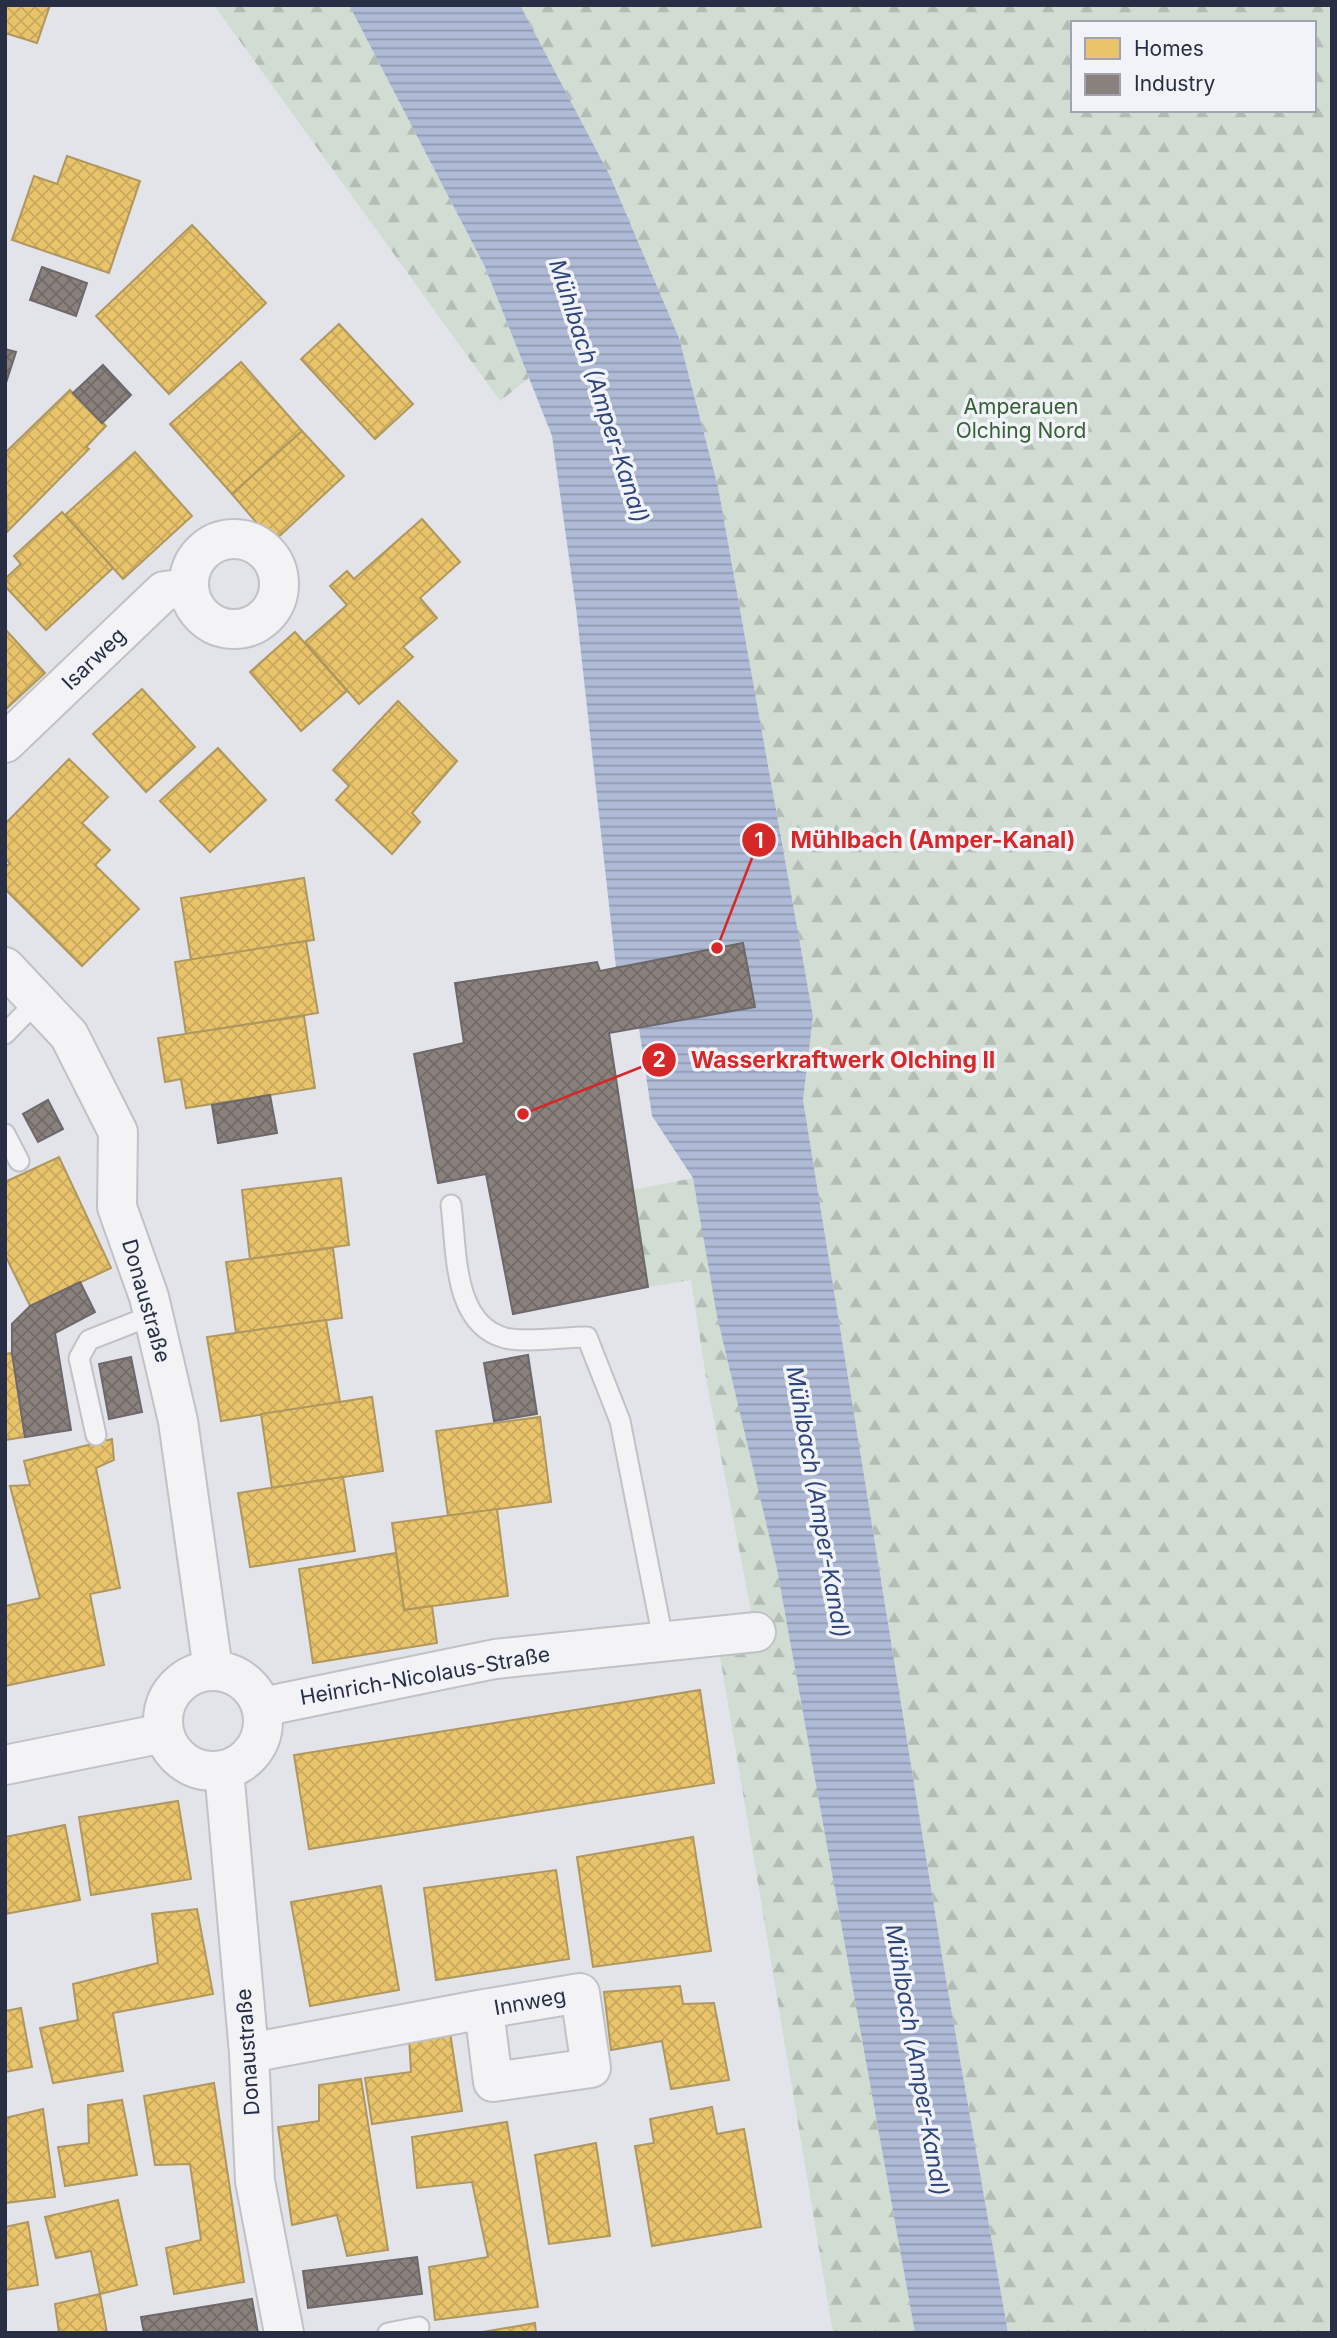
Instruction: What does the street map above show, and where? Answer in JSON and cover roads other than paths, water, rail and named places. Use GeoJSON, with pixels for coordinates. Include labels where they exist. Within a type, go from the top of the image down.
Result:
{"type":"FeatureCollection","features":[{"type":"Feature","properties":{"kind":"street","name":"Isarweg"},"geometry":{"type":"LineString","coordinates":[[5,743],[164,591],[188,588]]}},
{"type":"Feature","properties":{"kind":"street","name":"Donaustraße"},"geometry":{"type":"LineString","coordinates":[[5,967],[69,1035],[118,1132],[117,1207],[153,1315],[178,1421],[213,1670]]}},
{"type":"Feature","properties":{"kind":"street","name":"Heinrich-Nicolaus-Straße"},"geometry":{"type":"LineString","coordinates":[[262,1707],[495,1659],[663,1639],[756,1632]]}},
{"type":"Feature","properties":{"kind":"street"},"geometry":{"type":"LineString","coordinates":[[213,1670],[229,1673],[243,1680],[255,1692],[262,1707],[264,1728],[256,1748],[243,1762],[224,1770],[201,1770],[184,1762],[173,1751],[164,1733],[166,1704],[177,1686],[194,1674],[213,1670]]}},
{"type":"Feature","properties":{"kind":"street"},"geometry":{"type":"LineString","coordinates":[[5,1765],[164,1733]]}},
{"type":"Feature","properties":{"kind":"street","name":"Donaustraße"},"geometry":{"type":"LineString","coordinates":[[224,1770],[249,2053],[255,2181],[284,2333]]}},
{"type":"Feature","properties":{"kind":"street","name":"Innweg"},"geometry":{"type":"LineString","coordinates":[[249,2053],[484,2010]]}},
{"type":"Feature","properties":{"kind":"lane"},"geometry":{"type":"LineString","coordinates":[[5,1034],[38,1000]]}},
{"type":"Feature","properties":{"kind":"lane"},"geometry":{"type":"LineString","coordinates":[[5,1134],[19,1161]]}},
{"type":"Feature","properties":{"kind":"lane"},"geometry":{"type":"LineString","coordinates":[[451,1205],[463,1297],[479,1325],[506,1338],[587,1337],[620,1421],[663,1639]]}},
{"type":"Feature","properties":{"kind":"lane"},"geometry":{"type":"LineString","coordinates":[[96,1435],[79,1358],[89,1340],[153,1315]]}},
{"type":"Feature","properties":{"kind":"lane"},"geometry":{"type":"LineString","coordinates":[[388,2333],[419,2327]]}},
{"type":"Feature","properties":{"kind":"water"},"geometry":{"type":"Polygon","coordinates":[[[349,5],[520,5],[610,176],[679,338],[718,487],[813,1016],[803,1100],[944,1968],[1008,2333],[915,2333],[777,1569],[717,1316],[693,1178],[652,1116],[639,1028],[754,1007],[743,944],[616,968],[576,608],[552,436],[485,267],[349,5]]]}},
{"type":"Feature","properties":{"kind":"place","name":"Mühlbach (Amper-Kanal)"},"geometry":{"type":"Point","coordinates":[717,948]}},
{"type":"Feature","properties":{"kind":"place","name":"Wasserkraftwerk Olching II"},"geometry":{"type":"Point","coordinates":[523,1114]}},
{"type":"Feature","properties":{"kind":"park label","name":"Amperauen Olching Nord"},"geometry":{"type":"Point","coordinates":[1021,419]}}]}
